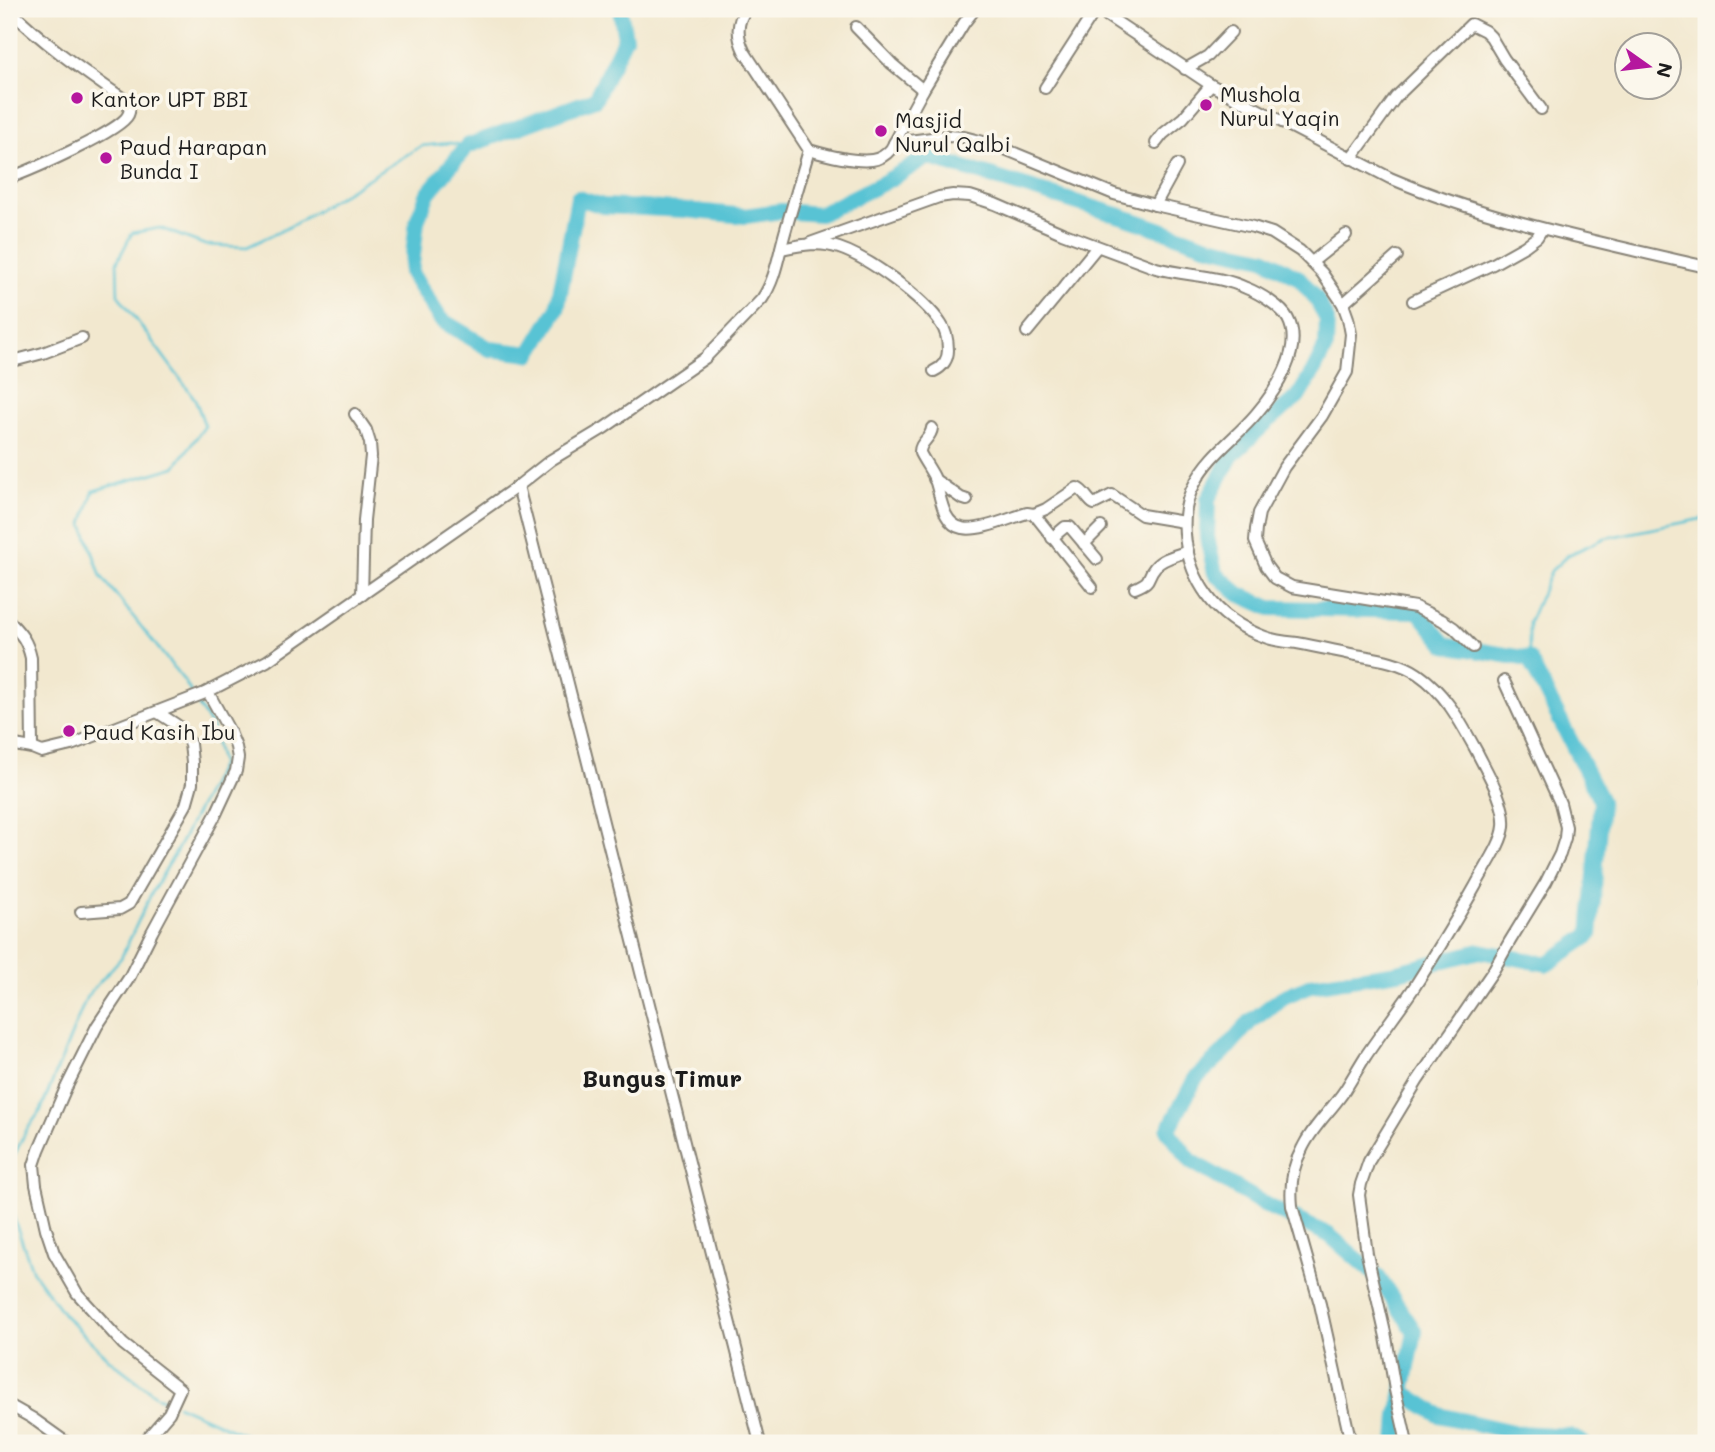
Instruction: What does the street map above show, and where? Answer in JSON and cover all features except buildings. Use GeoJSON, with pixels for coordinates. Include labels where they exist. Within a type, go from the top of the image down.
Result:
{"type":"FeatureCollection","features":[{"type":"Feature","properties":{"kind":"street"},"geometry":{"type":"LineString","coordinates":[[9,9],[30,30],[130,106],[128,117],[103,134],[9,178]]}},
{"type":"Feature","properties":{"kind":"street"},"geometry":{"type":"LineString","coordinates":[[743,10],[737,25],[739,41],[809,150],[830,156],[870,161],[885,155],[894,143],[923,90],[975,9]]}},
{"type":"Feature","properties":{"kind":"street"},"geometry":{"type":"LineString","coordinates":[[1045,88],[1097,9],[1211,85],[1351,159],[1420,191],[1542,229],[1706,267]]}},
{"type":"Feature","properties":{"kind":"street"},"geometry":{"type":"LineString","coordinates":[[1351,159],[1396,97],[1471,24],[1491,37],[1504,60],[1541,109]]}},
{"type":"Feature","properties":{"kind":"street"},"geometry":{"type":"LineString","coordinates":[[856,27],[892,64],[923,90]]}},
{"type":"Feature","properties":{"kind":"street"},"geometry":{"type":"LineString","coordinates":[[1185,69],[1208,56],[1231,32]]}},
{"type":"Feature","properties":{"kind":"street"},"geometry":{"type":"LineString","coordinates":[[1156,144],[1211,85]]}},
{"type":"Feature","properties":{"kind":"street"},"geometry":{"type":"LineString","coordinates":[[894,143],[947,136],[964,137],[995,145],[1114,194],[1272,233],[1313,261],[1345,302],[1351,334],[1347,372],[1322,416],[1284,467],[1259,513],[1255,541],[1266,566],[1275,578],[1292,587],[1415,607],[1431,613],[1454,628],[1473,647]]}},
{"type":"Feature","properties":{"kind":"street"},"geometry":{"type":"LineString","coordinates":[[9,744],[42,752],[71,745],[206,693],[267,661],[519,486],[551,460],[604,428],[705,358],[768,290],[778,266],[809,150]]}},
{"type":"Feature","properties":{"kind":"street"},"geometry":{"type":"LineString","coordinates":[[1155,205],[1177,165]]}},
{"type":"Feature","properties":{"kind":"street"},"geometry":{"type":"LineString","coordinates":[[810,243],[921,202],[953,195],[970,196],[1097,247],[1164,270],[1245,287],[1275,305],[1288,318],[1292,332],[1292,353],[1281,377],[1255,415],[1221,447],[1195,482],[1184,522],[1186,552],[1193,570],[1213,604],[1232,620],[1267,638],[1384,660],[1409,669],[1430,683],[1451,707],[1489,775],[1505,821],[1502,836],[1439,946],[1344,1092],[1308,1137],[1293,1172],[1292,1206],[1320,1304],[1351,1443]]}},
{"type":"Feature","properties":{"kind":"street"},"geometry":{"type":"LineString","coordinates":[[1413,301],[1493,264],[1525,246],[1537,237],[1542,229]]}},
{"type":"Feature","properties":{"kind":"street"},"geometry":{"type":"LineString","coordinates":[[1313,261],[1346,235]]}},
{"type":"Feature","properties":{"kind":"street"},"geometry":{"type":"LineString","coordinates":[[782,244],[810,243],[836,247],[870,263],[917,297],[943,327],[948,344],[945,363],[934,371]]}},
{"type":"Feature","properties":{"kind":"street"},"geometry":{"type":"LineString","coordinates":[[1027,332],[1097,247]]}},
{"type":"Feature","properties":{"kind":"street"},"geometry":{"type":"LineString","coordinates":[[1345,302],[1397,256]]}},
{"type":"Feature","properties":{"kind":"street"},"geometry":{"type":"LineString","coordinates":[[9,362],[43,354],[82,338]]}},
{"type":"Feature","properties":{"kind":"street"},"geometry":{"type":"LineString","coordinates":[[355,414],[366,430],[371,456],[364,520],[362,595]]}},
{"type":"Feature","properties":{"kind":"street"},"geometry":{"type":"LineString","coordinates":[[932,428],[931,435],[922,444],[920,453],[934,479],[949,519],[961,528],[978,527],[1027,513],[1034,514],[1077,488],[1094,504],[1112,495],[1142,515],[1184,522]]}},
{"type":"Feature","properties":{"kind":"street"},"geometry":{"type":"LineString","coordinates":[[934,479],[967,500]]}},
{"type":"Feature","properties":{"kind":"street"},"geometry":{"type":"LineString","coordinates":[[519,486],[760,1443]]}},
{"type":"Feature","properties":{"kind":"street"},"geometry":{"type":"LineString","coordinates":[[1034,514],[1092,587]]}},
{"type":"Feature","properties":{"kind":"street"},"geometry":{"type":"LineString","coordinates":[[1052,538],[1068,526],[1072,527],[1097,559]]}},
{"type":"Feature","properties":{"kind":"street"},"geometry":{"type":"LineString","coordinates":[[1084,544],[1101,527]]}},
{"type":"Feature","properties":{"kind":"street"},"geometry":{"type":"LineString","coordinates":[[1135,588],[1148,581],[1156,566],[1172,556],[1186,552]]}},
{"type":"Feature","properties":{"kind":"street"},"geometry":{"type":"LineString","coordinates":[[9,621],[25,639],[31,658],[32,748]]}},
{"type":"Feature","properties":{"kind":"street"},"geometry":{"type":"LineString","coordinates":[[1407,1443],[1367,1254],[1359,1195],[1364,1172],[1418,1080],[1493,971],[1555,867],[1565,838],[1566,827],[1560,803],[1504,681]]}},
{"type":"Feature","properties":{"kind":"street"},"geometry":{"type":"LineString","coordinates":[[144,1443],[169,1413],[180,1390],[123,1344],[77,1293],[54,1253],[36,1185],[34,1165],[65,1090],[97,1026],[129,978],[236,771],[236,747],[206,693]]}},
{"type":"Feature","properties":{"kind":"street"},"geometry":{"type":"LineString","coordinates":[[81,912],[120,909],[129,904],[186,805],[192,784],[190,744],[177,724],[159,711]]}},
{"type":"Feature","properties":{"kind":"street"},"geometry":{"type":"LineString","coordinates":[[9,1405],[67,1443]]}},
{"type":"Feature","properties":{"kind":"waterway"},"geometry":{"type":"LineString","coordinates":[[620,9],[625,38],[595,99],[467,146],[428,193],[417,221],[411,273],[441,320],[490,349],[530,354],[557,309],[578,198],[603,206],[745,216],[781,211],[820,214],[928,157],[1124,217],[1205,245],[1264,258],[1299,278],[1316,298],[1327,320],[1326,346],[1298,397],[1232,455],[1208,499],[1207,537],[1215,573],[1239,594],[1270,608],[1418,611],[1446,645],[1529,659],[1601,801],[1590,935],[1547,964],[1480,951],[1398,972],[1311,985],[1283,997],[1250,1022],[1195,1079],[1168,1131],[1191,1161],[1269,1207],[1329,1235],[1378,1277],[1415,1332],[1398,1416],[1396,1443]]}},
{"type":"Feature","properties":{"kind":"waterway"},"geometry":{"type":"LineString","coordinates":[[192,694],[101,576],[83,524],[93,491],[175,467],[205,426],[195,399],[118,295],[117,262],[132,233],[160,228],[205,245],[247,247],[293,225],[421,146],[450,143],[467,146]]}},
{"type":"Feature","properties":{"kind":"waterway"},"geometry":{"type":"LineString","coordinates":[[1529,659],[1529,622],[1551,571],[1568,555],[1605,538],[1706,518]]}},
{"type":"Feature","properties":{"kind":"waterway"},"geometry":{"type":"LineString","coordinates":[[9,1179],[11,1162],[26,1131],[41,1110],[87,996],[121,958],[150,896],[221,764],[212,728],[195,700]]}},
{"type":"Feature","properties":{"kind":"waterway"},"geometry":{"type":"LineString","coordinates":[[9,1205],[33,1272],[64,1315],[111,1361],[158,1397],[170,1402]]}},
{"type":"Feature","properties":{"kind":"waterway"},"geometry":{"type":"LineString","coordinates":[[1403,1392],[1439,1415],[1517,1433],[1569,1436],[1583,1443]]}},
{"type":"Feature","properties":{"kind":"waterway"},"geometry":{"type":"LineString","coordinates":[[177,1405],[263,1443]]}},
{"type":"Feature","properties":{"kind":"place","name":"Kantor UPT BBI"},"geometry":{"type":"Point","coordinates":[77,98]}},
{"type":"Feature","properties":{"kind":"place","name":"Mushola Nurul Yaqin"},"geometry":{"type":"Point","coordinates":[1206,105]}},
{"type":"Feature","properties":{"kind":"place","name":"Masjid Nurul Qalbi"},"geometry":{"type":"Point","coordinates":[881,131]}},
{"type":"Feature","properties":{"kind":"place","name":"Paud Harapan Bunda I"},"geometry":{"type":"Point","coordinates":[106,158]}},
{"type":"Feature","properties":{"kind":"place","name":"Paud Kasih Ibu"},"geometry":{"type":"Point","coordinates":[69,731]}},
{"type":"Feature","properties":{"kind":"district","name":"Bungus Timur"},"geometry":{"type":"Point","coordinates":[662,1077]}}]}
